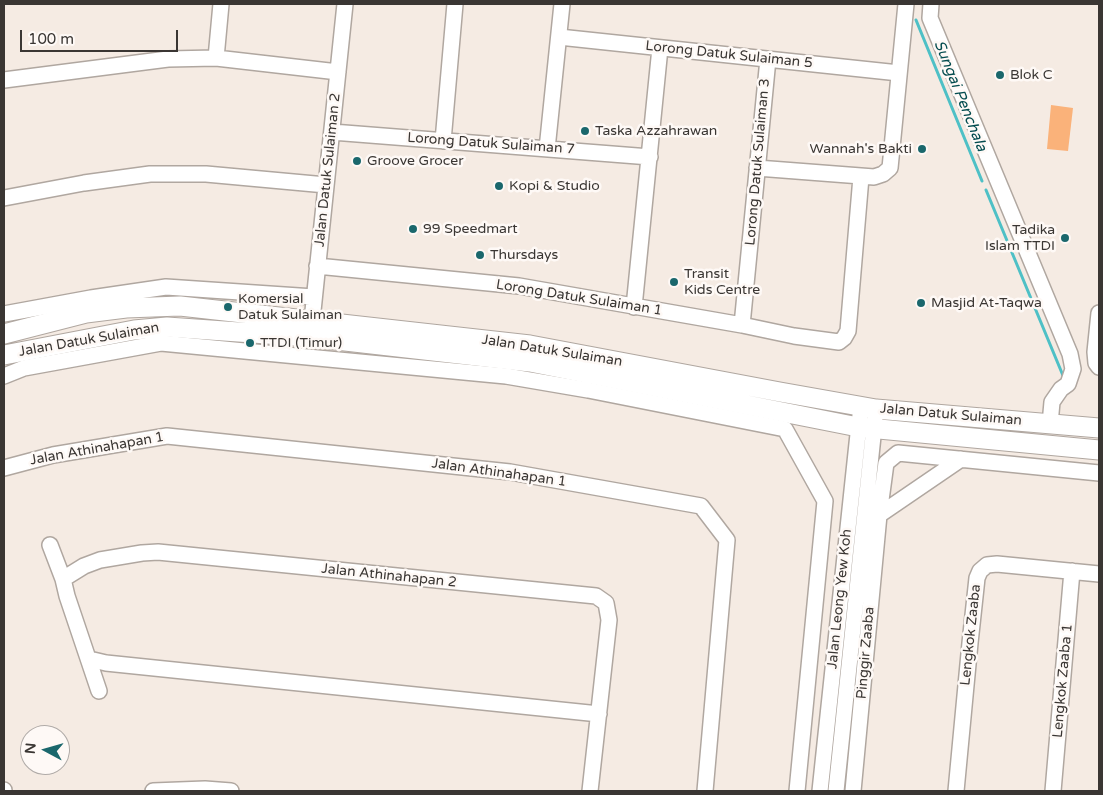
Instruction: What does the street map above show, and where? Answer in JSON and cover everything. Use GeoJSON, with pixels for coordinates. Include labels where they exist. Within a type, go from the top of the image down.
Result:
{"type":"FeatureCollection","features":[{"type":"Feature","properties":{"kind":"main road","name":"Jalan Datuk Sulaiman"},"geometry":{"type":"LineString","coordinates":[[4,334],[86,313],[158,305],[180,306],[530,362],[590,381],[866,428],[1099,450]]}},
{"type":"Feature","properties":{"kind":"main road"},"geometry":{"type":"LineString","coordinates":[[33,326],[72,322],[78,324],[80,329],[78,335],[72,341]]}},
{"type":"Feature","properties":{"kind":"main road","name":"Jalan Datuk Sulaiman"},"geometry":{"type":"LineString","coordinates":[[4,355],[134,330],[167,327],[311,328],[530,346],[869,408],[1099,428]]}},
{"type":"Feature","properties":{"kind":"street"},"geometry":{"type":"LineString","coordinates":[[216,58],[221,4]]}},
{"type":"Feature","properties":{"kind":"street","name":"Jalan Datuk Sulaiman 2"},"geometry":{"type":"LineString","coordinates":[[311,328],[345,4]]}},
{"type":"Feature","properties":{"kind":"street"},"geometry":{"type":"LineString","coordinates":[[443,140],[455,4]]}},
{"type":"Feature","properties":{"kind":"street"},"geometry":{"type":"LineString","coordinates":[[547,148],[562,4]]}},
{"type":"Feature","properties":{"kind":"street"},"geometry":{"type":"LineString","coordinates":[[758,168],[874,177],[883,174],[890,168],[906,4]]}},
{"type":"Feature","properties":{"kind":"street"},"geometry":{"type":"LineString","coordinates":[[932,4],[930,18],[1067,344],[1073,369],[1068,384],[1061,389],[1052,402],[1050,424]]}},
{"type":"Feature","properties":{"kind":"street","name":"Lorong Datuk Sulaiman 5"},"geometry":{"type":"LineString","coordinates":[[559,37],[899,73]]}},
{"type":"Feature","properties":{"kind":"street"},"geometry":{"type":"LineString","coordinates":[[634,307],[660,48]]}},
{"type":"Feature","properties":{"kind":"street"},"geometry":{"type":"LineString","coordinates":[[4,80],[168,59],[216,58],[338,72]]}},
{"type":"Feature","properties":{"kind":"street","name":"Lorong Datuk Sulaiman 3"},"geometry":{"type":"LineString","coordinates":[[742,325],[768,59]]}},
{"type":"Feature","properties":{"kind":"street","name":"Lorong Datuk Sulaiman 7"},"geometry":{"type":"LineString","coordinates":[[332,132],[650,157]]}},
{"type":"Feature","properties":{"kind":"street"},"geometry":{"type":"LineString","coordinates":[[4,198],[84,183],[150,174],[206,174],[326,185]]}},
{"type":"Feature","properties":{"kind":"street","name":"Lorong Datuk Sulaiman 1"},"geometry":{"type":"LineString","coordinates":[[317,266],[519,286],[742,325],[794,336],[839,342],[848,331],[861,177]]}},
{"type":"Feature","properties":{"kind":"street"},"geometry":{"type":"LineString","coordinates":[[4,314],[166,287],[314,297]]}},
{"type":"Feature","properties":{"kind":"street"},"geometry":{"type":"LineString","coordinates":[[1099,313],[1095,352],[1096,363],[1099,367]]}},
{"type":"Feature","properties":{"kind":"street","name":"Jalan Datuk Sulaiman"},"geometry":{"type":"LineString","coordinates":[[4,376],[24,368],[161,342],[506,376],[590,381],[785,428],[805,466]]}},
{"type":"Feature","properties":{"kind":"street","name":"Jalan Leong Yew Koh"},"geometry":{"type":"LineString","coordinates":[[820,791],[869,408]]}},
{"type":"Feature","properties":{"kind":"street","name":"Jalan Leong Yew Koh"},"geometry":{"type":"LineString","coordinates":[[836,791],[866,428]]}},
{"type":"Feature","properties":{"kind":"street","name":"Jalan Athinahapan 1"},"geometry":{"type":"LineString","coordinates":[[4,468],[53,455],[167,436],[510,472],[701,506],[727,540],[705,791]]}},
{"type":"Feature","properties":{"kind":"street","name":"Pinggir Zaaba"},"geometry":{"type":"LineString","coordinates":[[853,791],[879,515],[886,463],[898,454],[961,458],[1099,473]]}},
{"type":"Feature","properties":{"kind":"street"},"geometry":{"type":"LineString","coordinates":[[879,515],[961,458]]}},
{"type":"Feature","properties":{"kind":"street","name":"Jalan Leong Yew Koh"},"geometry":{"type":"LineString","coordinates":[[797,791],[825,500],[805,466]]}},
{"type":"Feature","properties":{"kind":"street"},"geometry":{"type":"LineString","coordinates":[[50,544],[64,579],[67,596],[99,691]]}},
{"type":"Feature","properties":{"kind":"street","name":"Jalan Athinahapan 2"},"geometry":{"type":"LineString","coordinates":[[64,579],[84,566],[100,560],[142,552],[158,552],[596,596],[606,603],[609,620],[590,791]]}},
{"type":"Feature","properties":{"kind":"street","name":"Lengkok Zaaba"},"geometry":{"type":"LineString","coordinates":[[956,791],[977,578],[980,571],[987,565],[997,564],[1099,574]]}},
{"type":"Feature","properties":{"kind":"street","name":"Lengkok Zaaba 1"},"geometry":{"type":"LineString","coordinates":[[1053,791],[1072,571]]}},
{"type":"Feature","properties":{"kind":"street"},"geometry":{"type":"LineString","coordinates":[[89,659],[106,663],[599,714]]}},
{"type":"Feature","properties":{"kind":"street"},"geometry":{"type":"LineString","coordinates":[[153,791],[205,789],[230,791]]}},
{"type":"Feature","properties":{"kind":"shaded area"},"geometry":{"type":"Polygon","coordinates":[[[1051,105],[1073,108],[1068,151],[1047,149],[1051,105]]]}},
{"type":"Feature","properties":{"kind":"waterway","name":"Sungai Penchala"},"geometry":{"type":"LineString","coordinates":[[916,20],[982,181]]}},
{"type":"Feature","properties":{"kind":"waterway","name":"Sungai Penchala"},"geometry":{"type":"LineString","coordinates":[[986,190],[1064,378]]}},
{"type":"Feature","properties":{"kind":"place","name":"Blok C"},"geometry":{"type":"Point","coordinates":[1000,75]}},
{"type":"Feature","properties":{"kind":"place","name":"Taska Azzahrawan"},"geometry":{"type":"Point","coordinates":[585,131]}},
{"type":"Feature","properties":{"kind":"place","name":"Wannah's Bakti"},"geometry":{"type":"Point","coordinates":[922,149]}},
{"type":"Feature","properties":{"kind":"place","name":"Groove Grocer"},"geometry":{"type":"Point","coordinates":[357,161]}},
{"type":"Feature","properties":{"kind":"place","name":"Kopi & Studio"},"geometry":{"type":"Point","coordinates":[499,186]}},
{"type":"Feature","properties":{"kind":"place","name":"99 Speedmart"},"geometry":{"type":"Point","coordinates":[413,229]}},
{"type":"Feature","properties":{"kind":"place","name":"Tadika Islam TTDI"},"geometry":{"type":"Point","coordinates":[1065,238]}},
{"type":"Feature","properties":{"kind":"place","name":"Thursdays"},"geometry":{"type":"Point","coordinates":[480,255]}},
{"type":"Feature","properties":{"kind":"place","name":"Transit Kids Centre"},"geometry":{"type":"Point","coordinates":[674,282]}},
{"type":"Feature","properties":{"kind":"place","name":"Masjid At-Taqwa"},"geometry":{"type":"Point","coordinates":[921,303]}},
{"type":"Feature","properties":{"kind":"place","name":"Komersial Datuk Sulaiman"},"geometry":{"type":"Point","coordinates":[228,307]}},
{"type":"Feature","properties":{"kind":"place","name":"TTDI (Timur)"},"geometry":{"type":"Point","coordinates":[250,343]}}]}
